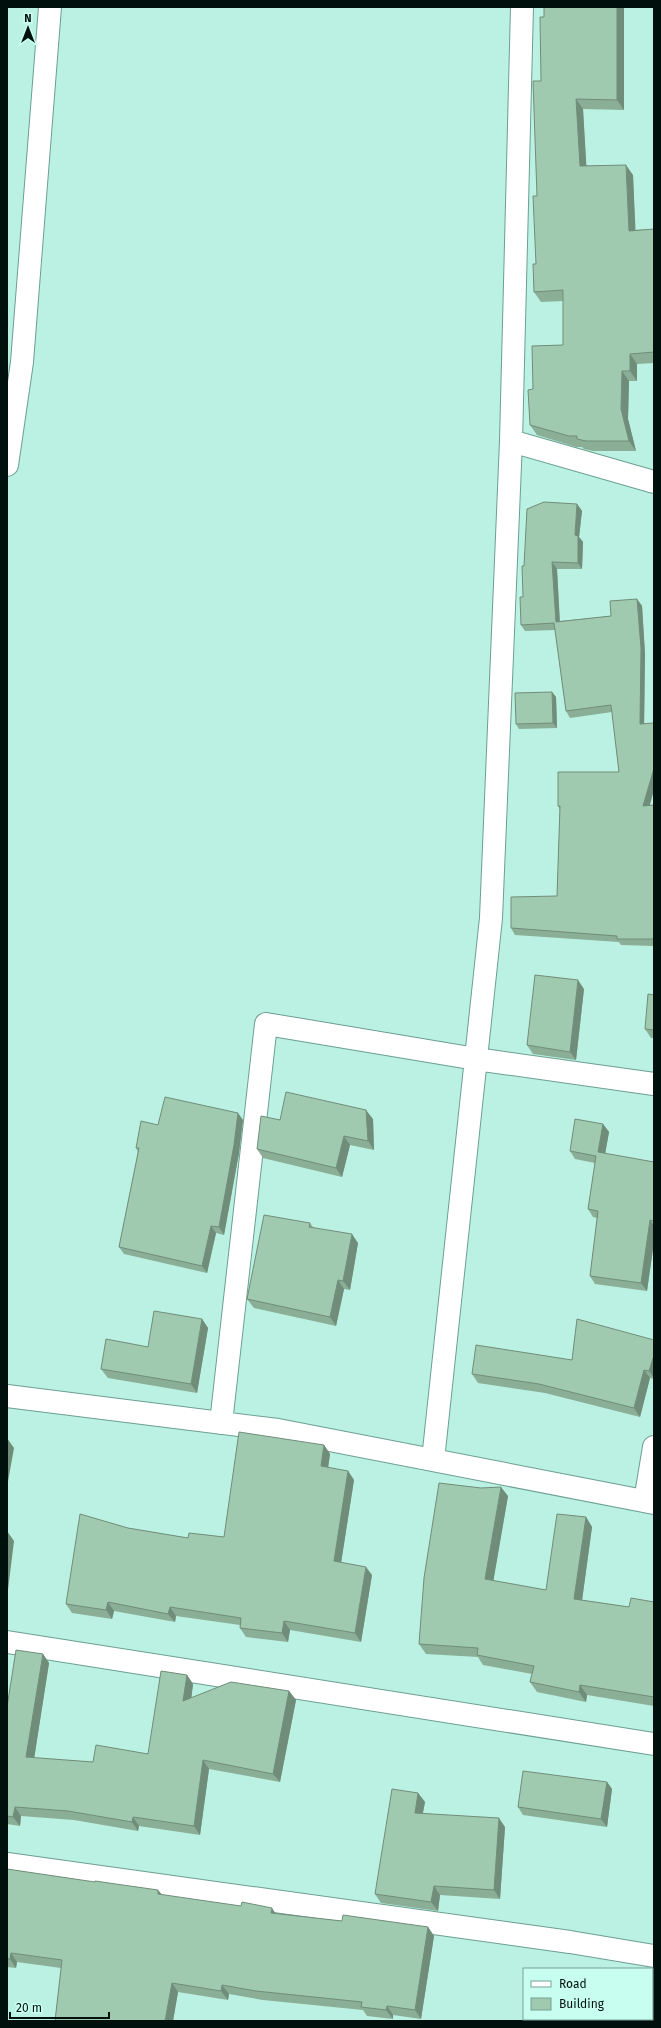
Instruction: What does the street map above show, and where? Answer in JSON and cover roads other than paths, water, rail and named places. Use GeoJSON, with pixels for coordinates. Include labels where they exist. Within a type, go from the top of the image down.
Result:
{"type":"FeatureCollection","features":[{"type":"Feature","properties":{"kind":"street"},"geometry":{"type":"LineString","coordinates":[[7,466],[22,362],[50,7]]}},
{"type":"Feature","properties":{"kind":"street"},"geometry":{"type":"LineString","coordinates":[[433,1460],[491,918],[510,441],[522,7]]}},
{"type":"Feature","properties":{"kind":"street"},"geometry":{"type":"LineString","coordinates":[[510,441],[654,482]]}},
{"type":"Feature","properties":{"kind":"street"},"geometry":{"type":"LineString","coordinates":[[221,1423],[266,1024],[476,1059],[654,1084]]}},
{"type":"Feature","properties":{"kind":"street"},"geometry":{"type":"LineString","coordinates":[[7,1396],[278,1430],[650,1502],[654,1447]]}},
{"type":"Feature","properties":{"kind":"street"},"geometry":{"type":"LineString","coordinates":[[7,1642],[654,1744]]}},
{"type":"Feature","properties":{"kind":"street"},"geometry":{"type":"LineString","coordinates":[[7,1864],[570,1942],[654,1956]]}}]}
